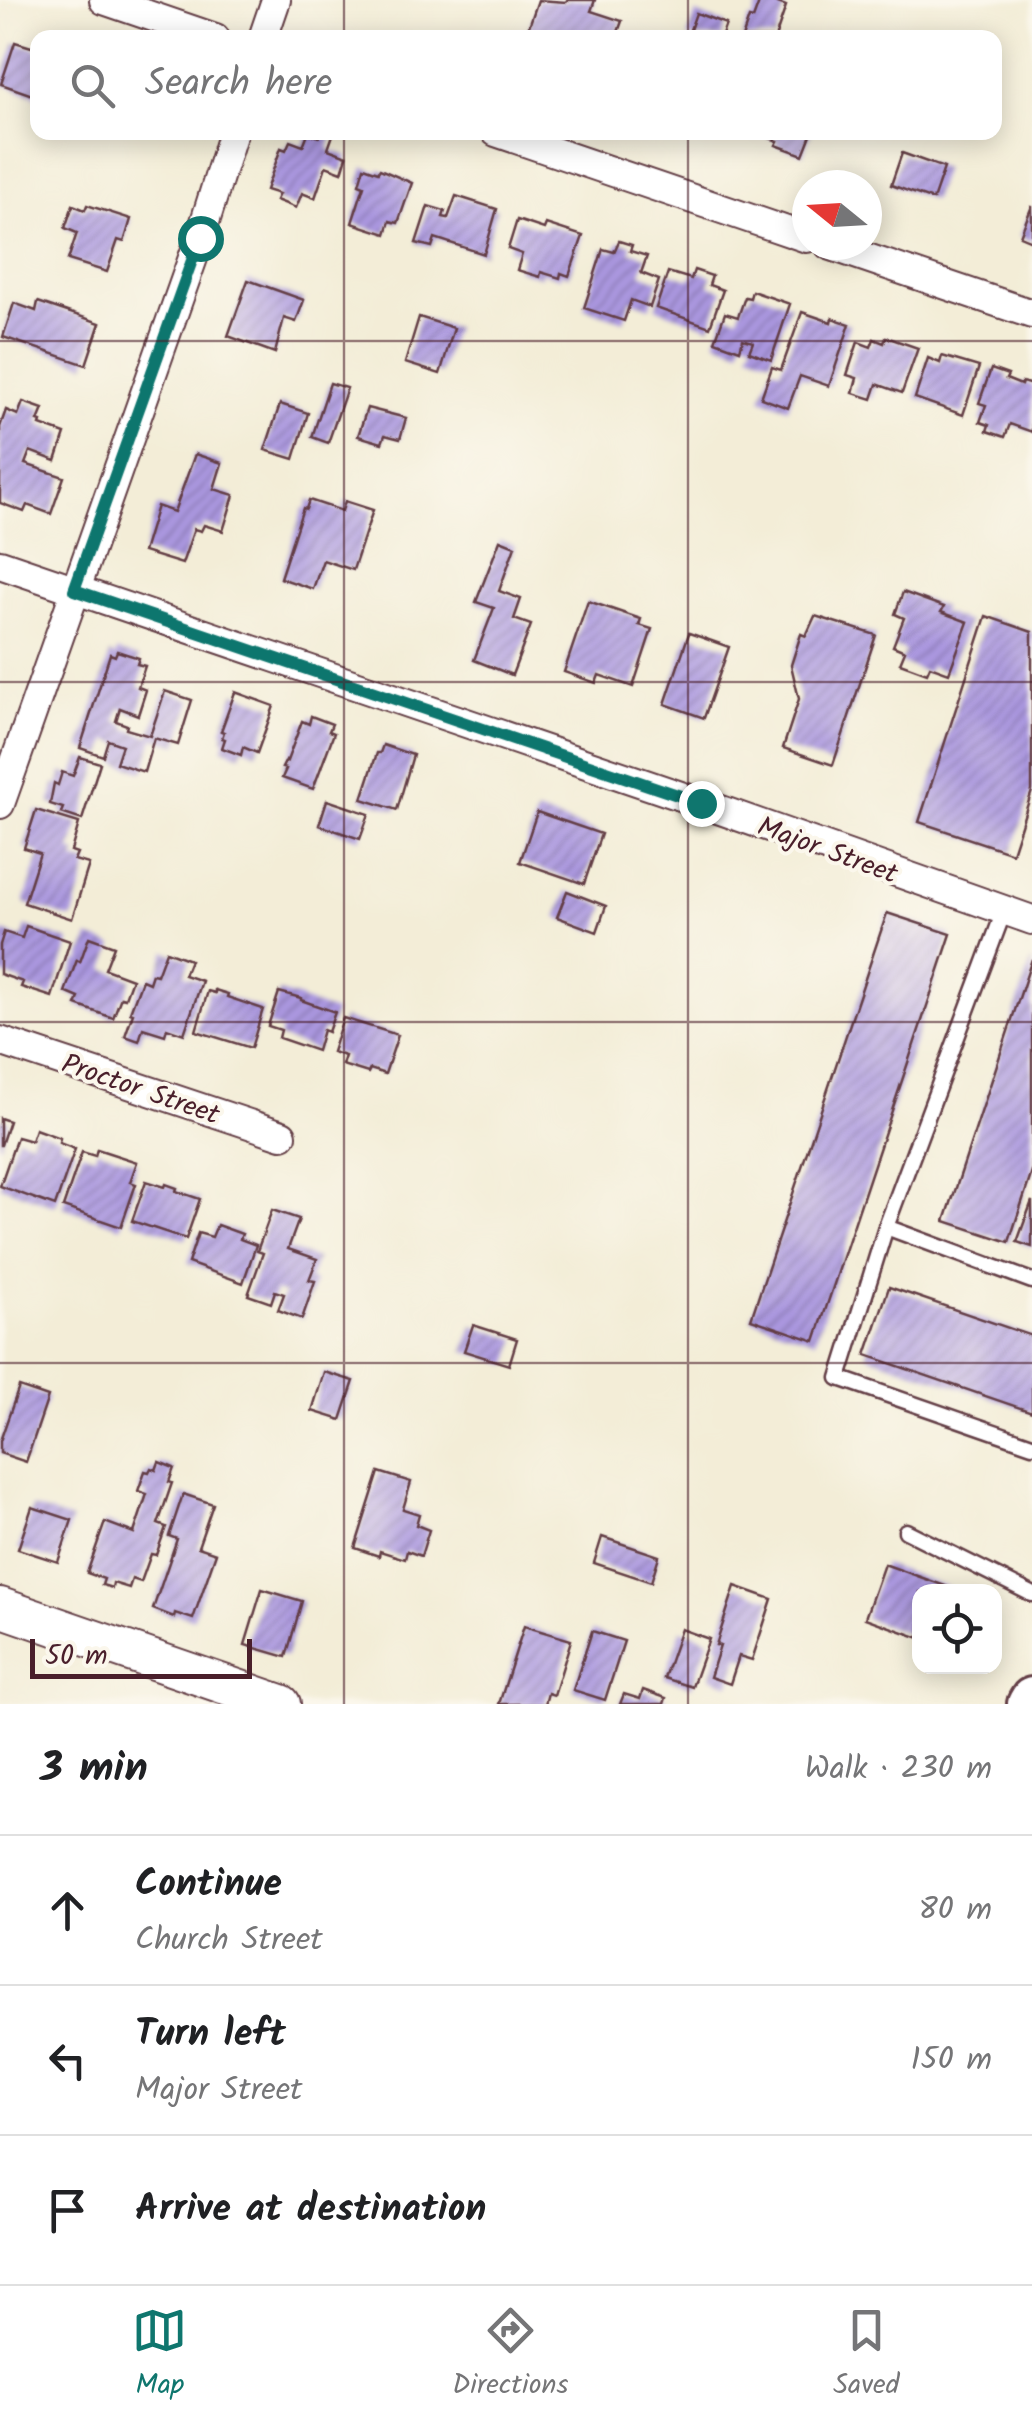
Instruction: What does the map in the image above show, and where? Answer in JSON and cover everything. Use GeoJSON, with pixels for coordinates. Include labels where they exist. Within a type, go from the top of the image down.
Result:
{"type":"FeatureCollection","features":[{"type":"Feature","properties":{"kind":"street"},"geometry":{"type":"LineString","coordinates":[[104,0],[192,30]]}},
{"type":"Feature","properties":{"kind":"street"},"geometry":{"type":"LineString","coordinates":[[267,30],[276,0]]}},
{"type":"Feature","properties":{"kind":"street"},"geometry":{"type":"LineString","coordinates":[[0,804],[200,238],[231,140]]}},
{"type":"Feature","properties":{"kind":"street"},"geometry":{"type":"LineString","coordinates":[[519,140],[792,233]]}},
{"type":"Feature","properties":{"kind":"street"},"geometry":{"type":"LineString","coordinates":[[873,260],[1032,314]]}},
{"type":"Feature","properties":{"kind":"street","name":"Major Street"},"geometry":{"type":"LineString","coordinates":[[0,564],[1032,920]]}},
{"type":"Feature","properties":{"kind":"street","name":"Proctor Street"},"geometry":{"type":"LineString","coordinates":[[0,1040],[282,1135]]}},
{"type":"Feature","properties":{"kind":"street"},"geometry":{"type":"LineString","coordinates":[[0,1608],[280,1704]]}},
{"type":"Feature","properties":{"kind":"lane"},"geometry":{"type":"LineString","coordinates":[[1004,911],[886,1226],[839,1378],[1032,1446]]}},
{"type":"Feature","properties":{"kind":"lane"},"geometry":{"type":"LineString","coordinates":[[886,1226],[1032,1281]]}},
{"type":"Feature","properties":{"kind":"lane"},"geometry":{"type":"LineString","coordinates":[[906,1531],[1032,1594]]}},
{"type":"Feature","properties":{"kind":"building"},"geometry":{"type":"Polygon","coordinates":[[[538,0],[595,0],[591,11],[622,21],[619,30],[528,30],[538,0]]]}},
{"type":"Feature","properties":{"kind":"building"},"geometry":{"type":"Polygon","coordinates":[[[760,0],[786,6],[778,30],[745,30],[749,18],[753,19],[760,0]]]}},
{"type":"Feature","properties":{"kind":"building"},"geometry":{"type":"Polygon","coordinates":[[[696,13],[726,24],[724,30],[690,30],[696,13]]]}},
{"type":"Feature","properties":{"kind":"building"},"geometry":{"type":"Polygon","coordinates":[[[15,42],[30,47],[30,94],[1,84],[15,42]]]}},
{"type":"Feature","properties":{"kind":"building"},"geometry":{"type":"Polygon","coordinates":[[[305,140],[331,140],[328,149],[347,156],[342,172],[326,166],[315,198],[302,193],[296,208],[276,200],[279,194],[266,190],[281,148],[286,150],[290,141],[303,146],[305,140]]]}},
{"type":"Feature","properties":{"kind":"building"},"geometry":{"type":"Polygon","coordinates":[[[809,140],[803,155],[776,145],[778,141],[809,140]]]}},
{"type":"Feature","properties":{"kind":"building"},"geometry":{"type":"Polygon","coordinates":[[[902,153],[944,168],[933,200],[891,185],[902,153]]]}},
{"type":"Feature","properties":{"kind":"building"},"geometry":{"type":"Polygon","coordinates":[[[364,167],[378,172],[380,169],[412,183],[398,223],[390,221],[386,234],[352,223],[364,186],[359,184],[364,167]]]}},
{"type":"Feature","properties":{"kind":"building"},"geometry":{"type":"Polygon","coordinates":[[[456,196],[497,209],[484,254],[435,238],[432,247],[416,243],[428,206],[445,211],[443,217],[448,218],[456,196]]]}},
{"type":"Feature","properties":{"kind":"building"},"geometry":{"type":"Polygon","coordinates":[[[73,205],[85,210],[87,205],[131,219],[124,242],[118,240],[107,272],[68,260],[77,233],[65,228],[73,205]]]}},
{"type":"Feature","properties":{"kind":"building"},"geometry":{"type":"Polygon","coordinates":[[[1032,206],[1032,241],[1020,236],[1032,206]]]}},
{"type":"Feature","properties":{"kind":"building"},"geometry":{"type":"Polygon","coordinates":[[[517,220],[583,236],[569,276],[561,273],[560,278],[541,272],[540,277],[517,270],[522,254],[508,249],[517,220]]]}},
{"type":"Feature","properties":{"kind":"building"},"geometry":{"type":"Polygon","coordinates":[[[619,241],[632,245],[630,251],[647,256],[641,273],[659,280],[650,307],[631,300],[624,321],[584,308],[603,249],[614,252],[619,241]]]}},
{"type":"Feature","properties":{"kind":"building"},"geometry":{"type":"Polygon","coordinates":[[[694,270],[712,276],[709,285],[723,290],[710,327],[656,308],[668,272],[691,279],[694,270]]]}},
{"type":"Feature","properties":{"kind":"building"},"geometry":{"type":"Polygon","coordinates":[[[248,280],[304,300],[296,322],[284,318],[275,353],[228,336],[248,280]]]}},
{"type":"Feature","properties":{"kind":"building"},"geometry":{"type":"Polygon","coordinates":[[[752,291],[790,304],[771,360],[749,352],[753,342],[743,339],[740,350],[715,341],[725,313],[738,317],[745,297],[750,298],[752,291]]]}},
{"type":"Feature","properties":{"kind":"building"},"geometry":{"type":"Polygon","coordinates":[[[38,302],[100,323],[86,365],[3,337],[14,303],[36,311],[38,302]]]}},
{"type":"Feature","properties":{"kind":"building"},"geometry":{"type":"Polygon","coordinates":[[[802,312],[850,324],[829,386],[800,376],[788,408],[761,398],[772,367],[781,370],[802,312]]]}},
{"type":"Feature","properties":{"kind":"building"},"geometry":{"type":"Polygon","coordinates":[[[419,317],[454,328],[440,374],[405,363],[419,317]]]}},
{"type":"Feature","properties":{"kind":"building"},"geometry":{"type":"Polygon","coordinates":[[[886,337],[918,348],[902,393],[877,384],[872,399],[853,393],[857,378],[847,375],[858,342],[871,347],[874,339],[884,343],[886,337]]]}},
{"type":"Feature","properties":{"kind":"building"},"geometry":{"type":"Polygon","coordinates":[[[942,356],[979,367],[963,415],[915,398],[928,358],[940,363],[942,356]]]}},
{"type":"Feature","properties":{"kind":"building"},"geometry":{"type":"Polygon","coordinates":[[[991,369],[1021,385],[1032,385],[1032,432],[1010,424],[1005,437],[987,431],[989,425],[980,422],[986,405],[979,403],[991,369]]]}},
{"type":"Feature","properties":{"kind":"building"},"geometry":{"type":"Polygon","coordinates":[[[330,383],[347,388],[328,443],[312,437],[330,383]]]}},
{"type":"Feature","properties":{"kind":"building"},"geometry":{"type":"Polygon","coordinates":[[[23,402],[43,409],[40,425],[65,434],[56,461],[30,451],[25,464],[64,477],[51,514],[27,505],[24,512],[0,503],[0,427],[6,410],[18,415],[23,402]]]}},
{"type":"Feature","properties":{"kind":"building"},"geometry":{"type":"Polygon","coordinates":[[[280,404],[308,413],[294,459],[265,450],[280,404]]]}},
{"type":"Feature","properties":{"kind":"building"},"geometry":{"type":"Polygon","coordinates":[[[367,408],[406,418],[400,439],[385,435],[382,443],[358,436],[367,408]]]}},
{"type":"Feature","properties":{"kind":"building"},"geometry":{"type":"Polygon","coordinates":[[[195,454],[222,463],[214,489],[234,495],[223,531],[204,525],[201,531],[194,529],[182,564],[143,552],[157,506],[174,512],[195,454]]]}},
{"type":"Feature","properties":{"kind":"building"},"geometry":{"type":"Polygon","coordinates":[[[309,500],[342,511],[345,501],[373,510],[353,570],[323,560],[313,589],[280,578],[309,500]]]}},
{"type":"Feature","properties":{"kind":"building"},"geometry":{"type":"Polygon","coordinates":[[[500,540],[515,546],[499,591],[521,599],[514,619],[531,625],[512,675],[474,660],[494,608],[476,602],[500,540]]]}},
{"type":"Feature","properties":{"kind":"building"},"geometry":{"type":"Polygon","coordinates":[[[903,592],[944,607],[941,612],[968,622],[949,673],[930,666],[927,673],[900,663],[905,651],[893,646],[904,618],[895,614],[903,592]]]}},
{"type":"Feature","properties":{"kind":"building"},"geometry":{"type":"Polygon","coordinates":[[[588,601],[641,619],[639,625],[652,629],[633,687],[599,675],[596,683],[564,672],[588,601]]]}},
{"type":"Feature","properties":{"kind":"building"},"geometry":{"type":"Polygon","coordinates":[[[815,616],[876,635],[833,765],[783,748],[799,699],[791,665],[801,634],[806,636],[815,616]]]}},
{"type":"Feature","properties":{"kind":"building"},"geometry":{"type":"Polygon","coordinates":[[[986,616],[1032,632],[1032,791],[1012,853],[919,822],[986,616]]]}},
{"type":"Feature","properties":{"kind":"building"},"geometry":{"type":"Polygon","coordinates":[[[689,633],[729,647],[704,718],[665,704],[689,633]]]}},
{"type":"Feature","properties":{"kind":"building"},"geometry":{"type":"Polygon","coordinates":[[[117,651],[139,658],[137,664],[145,666],[138,687],[146,690],[138,715],[120,708],[116,721],[127,725],[126,729],[150,736],[165,691],[192,700],[178,745],[154,738],[144,772],[116,763],[122,745],[108,740],[103,756],[80,748],[110,654],[115,656],[117,651]]]}},
{"type":"Feature","properties":{"kind":"building"},"geometry":{"type":"Polygon","coordinates":[[[235,692],[274,706],[257,753],[243,747],[241,755],[222,748],[225,739],[221,731],[235,692]]]}},
{"type":"Feature","properties":{"kind":"building"},"geometry":{"type":"Polygon","coordinates":[[[311,716],[332,724],[329,731],[334,733],[313,789],[282,778],[286,769],[282,768],[302,721],[309,724],[311,716]]]}},
{"type":"Feature","properties":{"kind":"building"},"geometry":{"type":"Polygon","coordinates":[[[383,745],[413,755],[397,810],[362,799],[383,745]]]}},
{"type":"Feature","properties":{"kind":"building"},"geometry":{"type":"Polygon","coordinates":[[[80,757],[100,763],[82,820],[61,813],[63,808],[50,804],[54,783],[58,785],[62,772],[73,776],[80,757]]]}},
{"type":"Feature","properties":{"kind":"building"},"geometry":{"type":"Polygon","coordinates":[[[327,800],[369,814],[360,839],[319,825],[327,800]]]}},
{"type":"Feature","properties":{"kind":"building"},"geometry":{"type":"Polygon","coordinates":[[[36,810],[79,823],[71,851],[77,853],[74,860],[89,864],[72,919],[24,903],[40,853],[24,848],[36,810]]]}},
{"type":"Feature","properties":{"kind":"building"},"geometry":{"type":"Polygon","coordinates":[[[537,812],[601,834],[584,884],[520,862],[537,812]]]}},
{"type":"Feature","properties":{"kind":"building"},"geometry":{"type":"Polygon","coordinates":[[[567,891],[606,906],[597,932],[557,917],[567,891]]]}},
{"type":"Feature","properties":{"kind":"building"},"geometry":{"type":"Polygon","coordinates":[[[887,913],[951,934],[815,1341],[751,1319],[887,913]]]}},
{"type":"Feature","properties":{"kind":"building"},"geometry":{"type":"Polygon","coordinates":[[[26,926],[70,941],[52,997],[21,987],[23,982],[0,974],[4,932],[22,938],[26,926]]]}},
{"type":"Feature","properties":{"kind":"building"},"geometry":{"type":"Polygon","coordinates":[[[89,937],[114,946],[105,969],[132,979],[113,1018],[76,1005],[79,998],[65,992],[89,937]]]}},
{"type":"Feature","properties":{"kind":"building"},"geometry":{"type":"Polygon","coordinates":[[[166,951],[190,960],[184,975],[202,981],[184,1034],[167,1028],[165,1035],[143,1028],[139,1041],[125,1036],[142,980],[149,983],[152,974],[157,975],[166,951]]]}},
{"type":"Feature","properties":{"kind":"building"},"geometry":{"type":"Polygon","coordinates":[[[1032,959],[1032,1172],[1009,1242],[945,1221],[1032,959]]]}},
{"type":"Feature","properties":{"kind":"building"},"geometry":{"type":"Polygon","coordinates":[[[215,990],[263,1009],[251,1048],[196,1031],[208,991],[215,990]]]}},
{"type":"Feature","properties":{"kind":"building"},"geometry":{"type":"Polygon","coordinates":[[[279,992],[335,1012],[328,1032],[323,1030],[317,1051],[279,1038],[281,1030],[268,1026],[279,992]]]}},
{"type":"Feature","properties":{"kind":"building"},"geometry":{"type":"Polygon","coordinates":[[[343,1018],[398,1035],[385,1074],[342,1065],[345,1056],[332,1052],[343,1018]]]}},
{"type":"Feature","properties":{"kind":"building"},"geometry":{"type":"Polygon","coordinates":[[[0,1118],[9,1121],[1,1145],[0,1145],[0,1118]]]}},
{"type":"Feature","properties":{"kind":"building"},"geometry":{"type":"Polygon","coordinates":[[[35,1129],[60,1138],[59,1143],[75,1149],[55,1206],[0,1186],[17,1137],[31,1141],[35,1129]]]}},
{"type":"Feature","properties":{"kind":"building"},"geometry":{"type":"Polygon","coordinates":[[[97,1149],[137,1162],[130,1182],[136,1184],[121,1227],[63,1207],[82,1152],[95,1156],[97,1149]]]}},
{"type":"Feature","properties":{"kind":"building"},"geometry":{"type":"Polygon","coordinates":[[[146,1181],[165,1187],[166,1184],[200,1199],[186,1239],[132,1221],[146,1181]]]}},
{"type":"Feature","properties":{"kind":"building"},"geometry":{"type":"Polygon","coordinates":[[[1032,1201],[1032,1247],[1017,1242],[1032,1201]]]}},
{"type":"Feature","properties":{"kind":"building"},"geometry":{"type":"Polygon","coordinates":[[[272,1210],[299,1219],[288,1249],[317,1259],[309,1280],[315,1281],[302,1319],[278,1310],[284,1294],[275,1291],[271,1303],[248,1295],[263,1253],[257,1251],[272,1210]]]}},
{"type":"Feature","properties":{"kind":"building"},"geometry":{"type":"Polygon","coordinates":[[[217,1225],[242,1234],[240,1239],[256,1245],[243,1283],[188,1263],[198,1233],[212,1237],[217,1225]]]}},
{"type":"Feature","properties":{"kind":"building"},"geometry":{"type":"Polygon","coordinates":[[[889,1287],[1032,1336],[1032,1412],[866,1355],[889,1287]]]}},
{"type":"Feature","properties":{"kind":"building"},"geometry":{"type":"Polygon","coordinates":[[[473,1325],[517,1339],[509,1365],[464,1351],[473,1325]]]}},
{"type":"Feature","properties":{"kind":"building"},"geometry":{"type":"Polygon","coordinates":[[[324,1372],[354,1381],[341,1420],[312,1411],[324,1372]]]}},
{"type":"Feature","properties":{"kind":"building"},"geometry":{"type":"Polygon","coordinates":[[[19,1387],[48,1397],[26,1462],[0,1453],[0,1441],[19,1387]]]}},
{"type":"Feature","properties":{"kind":"building"},"geometry":{"type":"Polygon","coordinates":[[[159,1462],[174,1468],[158,1524],[166,1527],[156,1555],[151,1554],[141,1582],[132,1579],[129,1588],[113,1583],[112,1588],[102,1585],[104,1579],[87,1573],[105,1522],[134,1533],[147,1494],[138,1491],[145,1471],[156,1470],[159,1462]]]}},
{"type":"Feature","properties":{"kind":"building"},"geometry":{"type":"Polygon","coordinates":[[[379,1472],[411,1482],[403,1509],[419,1514],[416,1525],[429,1530],[421,1556],[407,1551],[405,1559],[380,1551],[379,1556],[355,1548],[379,1472]]]}},
{"type":"Feature","properties":{"kind":"building"},"geometry":{"type":"Polygon","coordinates":[[[183,1494],[213,1504],[198,1547],[216,1553],[193,1619],[153,1609],[177,1539],[169,1536],[183,1494]]]}},
{"type":"Feature","properties":{"kind":"building"},"geometry":{"type":"Polygon","coordinates":[[[32,1507],[72,1520],[58,1562],[18,1549],[32,1507]]]}},
{"type":"Feature","properties":{"kind":"building"},"geometry":{"type":"Polygon","coordinates":[[[602,1537],[659,1556],[651,1582],[594,1563],[602,1537]]]}},
{"type":"Feature","properties":{"kind":"building"},"geometry":{"type":"Polygon","coordinates":[[[884,1564],[940,1584],[912,1584],[912,1635],[865,1618],[884,1564]]]}},
{"type":"Feature","properties":{"kind":"building"},"geometry":{"type":"Polygon","coordinates":[[[735,1586],[772,1599],[752,1660],[739,1656],[730,1684],[710,1677],[735,1586]]]}},
{"type":"Feature","properties":{"kind":"building"},"geometry":{"type":"Polygon","coordinates":[[[262,1589],[302,1601],[286,1657],[245,1645],[262,1589]]]}},
{"type":"Feature","properties":{"kind":"building"},"geometry":{"type":"Polygon","coordinates":[[[524,1626],[571,1640],[554,1695],[548,1693],[545,1704],[499,1704],[524,1626]]]}},
{"type":"Feature","properties":{"kind":"building"},"geometry":{"type":"Polygon","coordinates":[[[681,1629],[709,1639],[692,1687],[664,1678],[681,1629]]]}},
{"type":"Feature","properties":{"kind":"building"},"geometry":{"type":"Polygon","coordinates":[[[592,1631],[624,1641],[605,1700],[573,1690],[592,1631]]]}},
{"type":"Feature","properties":{"kind":"building"},"geometry":{"type":"Polygon","coordinates":[[[643,1690],[666,1698],[664,1704],[620,1704],[624,1694],[640,1699],[643,1690]]]}},
{"type":"Feature","properties":{"kind":"route"},"geometry":{"type":"LineString","coordinates":[[200,238],[74,590],[701,803]]}}]}
